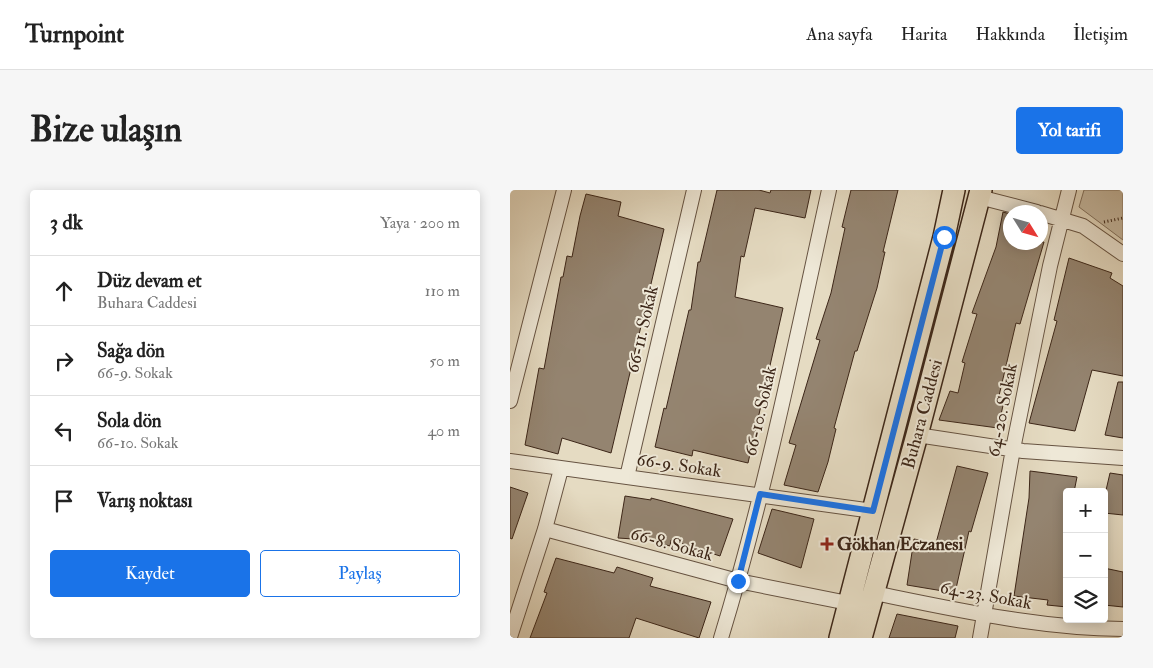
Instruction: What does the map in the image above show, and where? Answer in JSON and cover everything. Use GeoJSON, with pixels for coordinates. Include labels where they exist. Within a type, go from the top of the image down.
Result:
{"type":"FeatureCollection","features":[{"type":"Feature","properties":{"kind":"main road","name":"Buhara Caddesi"},"geometry":{"type":"LineString","coordinates":[[840,638],[944,237],[954,190]]}},
{"type":"Feature","properties":{"kind":"main road","name":"Buhara Caddesi"},"geometry":{"type":"LineString","coordinates":[[861,638],[917,436],[980,194]]}},
{"type":"Feature","properties":{"kind":"street"},"geometry":{"type":"LineString","coordinates":[[510,401],[564,190]]}},
{"type":"Feature","properties":{"kind":"street","name":"66-11. Sokak"},"geometry":{"type":"LineString","coordinates":[[627,477],[694,190]]}},
{"type":"Feature","properties":{"kind":"street","name":"66-10. Sokak"},"geometry":{"type":"LineString","coordinates":[[721,638],[738,581],[760,494],[829,190]]}},
{"type":"Feature","properties":{"kind":"street","name":"64-20. Sokak"},"geometry":{"type":"LineString","coordinates":[[980,638],[1013,449],[1061,219],[1069,190]]}},
{"type":"Feature","properties":{"kind":"street"},"geometry":{"type":"LineString","coordinates":[[980,194],[1014,205]]}},
{"type":"Feature","properties":{"kind":"street"},"geometry":{"type":"LineString","coordinates":[[1048,215],[1083,226],[1123,254]]}},
{"type":"Feature","properties":{"kind":"street"},"geometry":{"type":"LineString","coordinates":[[917,436],[1013,449],[1123,458]]}},
{"type":"Feature","properties":{"kind":"street","name":"66-9. Sokak"},"geometry":{"type":"LineString","coordinates":[[510,461],[873,511]]}},
{"type":"Feature","properties":{"kind":"street"},"geometry":{"type":"LineString","coordinates":[[510,637],[545,530],[561,469]]}},
{"type":"Feature","properties":{"kind":"street","name":"66-8. Sokak"},"geometry":{"type":"LineString","coordinates":[[545,530],[738,581],[848,604]]}},
{"type":"Feature","properties":{"kind":"street","name":"64-23. Sokak"},"geometry":{"type":"LineString","coordinates":[[874,593],[1080,633],[1123,629]]}},
{"type":"Feature","properties":{"kind":"shaded area"},"geometry":{"type":"Polygon","coordinates":[[[1084,190],[1123,190],[1123,240],[1079,207],[1084,190]]]}},
{"type":"Feature","properties":{"kind":"building"},"geometry":{"type":"Polygon","coordinates":[[[717,190],[759,190],[770,193],[771,190],[811,190],[805,218],[755,208],[744,257],[741,256],[735,297],[783,308],[748,463],[693,450],[692,456],[655,447],[664,408],[666,409],[689,310],[691,310],[698,262],[700,262],[717,190]]]}},
{"type":"Feature","properties":{"kind":"building"},"geometry":{"type":"Polygon","coordinates":[[[851,190],[898,190],[883,252],[885,252],[877,288],[857,351],[855,351],[834,428],[836,429],[828,462],[818,492],[784,485],[796,445],[789,443],[820,340],[816,339],[831,293],[845,228],[842,227],[851,190]]]}},
{"type":"Feature","properties":{"kind":"building"},"geometry":{"type":"Polygon","coordinates":[[[586,194],[621,202],[618,216],[664,229],[611,453],[562,438],[558,454],[525,445],[539,368],[544,369],[561,277],[563,277],[567,256],[572,257],[586,194]]]}},
{"type":"Feature","properties":{"kind":"building"},"geometry":{"type":"Polygon","coordinates":[[[1003,212],[1003,250],[1042,250],[1020,324],[1016,323],[998,400],[1004,401],[998,428],[939,420],[950,391],[958,393],[965,363],[962,362],[977,314],[972,313],[996,247],[1003,212]]]}},
{"type":"Feature","properties":{"kind":"building"},"geometry":{"type":"Polygon","coordinates":[[[1069,258],[1112,273],[1110,278],[1123,286],[1123,376],[1092,370],[1075,431],[1029,423],[1057,321],[1054,320],[1069,258]]]}},
{"type":"Feature","properties":{"kind":"building"},"geometry":{"type":"Polygon","coordinates":[[[1118,382],[1123,382],[1123,438],[1105,435],[1118,382]]]}},
{"type":"Feature","properties":{"kind":"building"},"geometry":{"type":"Polygon","coordinates":[[[957,466],[988,473],[971,532],[969,531],[955,593],[907,585],[914,539],[936,543],[957,466]]]}},
{"type":"Feature","properties":{"kind":"building"},"geometry":{"type":"Polygon","coordinates":[[[1030,471],[1077,477],[1075,488],[1063,488],[1063,607],[1047,605],[1048,600],[1014,596],[1029,498],[1030,471]]]}},
{"type":"Feature","properties":{"kind":"building"},"geometry":{"type":"Polygon","coordinates":[[[1110,473],[1123,475],[1123,515],[1108,513],[1107,488],[1110,473]]]}},
{"type":"Feature","properties":{"kind":"building"},"geometry":{"type":"Polygon","coordinates":[[[510,487],[528,493],[512,539],[510,538],[510,487]]]}},
{"type":"Feature","properties":{"kind":"building"},"geometry":{"type":"Polygon","coordinates":[[[625,496],[651,500],[651,498],[733,519],[720,556],[671,540],[670,546],[649,540],[618,538],[625,496]]]}},
{"type":"Feature","properties":{"kind":"building"},"geometry":{"type":"Polygon","coordinates":[[[772,509],[814,519],[801,568],[758,553],[772,509]]]}},
{"type":"Feature","properties":{"kind":"building"},"geometry":{"type":"Polygon","coordinates":[[[556,558],[614,573],[617,567],[653,578],[650,586],[711,602],[699,638],[636,618],[629,638],[530,638],[547,593],[544,592],[556,558]]]}},
{"type":"Feature","properties":{"kind":"building"},"geometry":{"type":"Polygon","coordinates":[[[1108,569],[1123,572],[1123,607],[1108,605],[1108,569]]]}},
{"type":"Feature","properties":{"kind":"building"},"geometry":{"type":"Polygon","coordinates":[[[897,614],[958,626],[955,638],[889,638],[897,614]]]}},
{"type":"Feature","properties":{"kind":"place","name":"Gökhan Eczanesi"},"geometry":{"type":"Point","coordinates":[827,544]}},
{"type":"Feature","properties":{"kind":"route"},"geometry":{"type":"LineString","coordinates":[[738,581],[760,494],[873,511],[944,237]]}}]}
